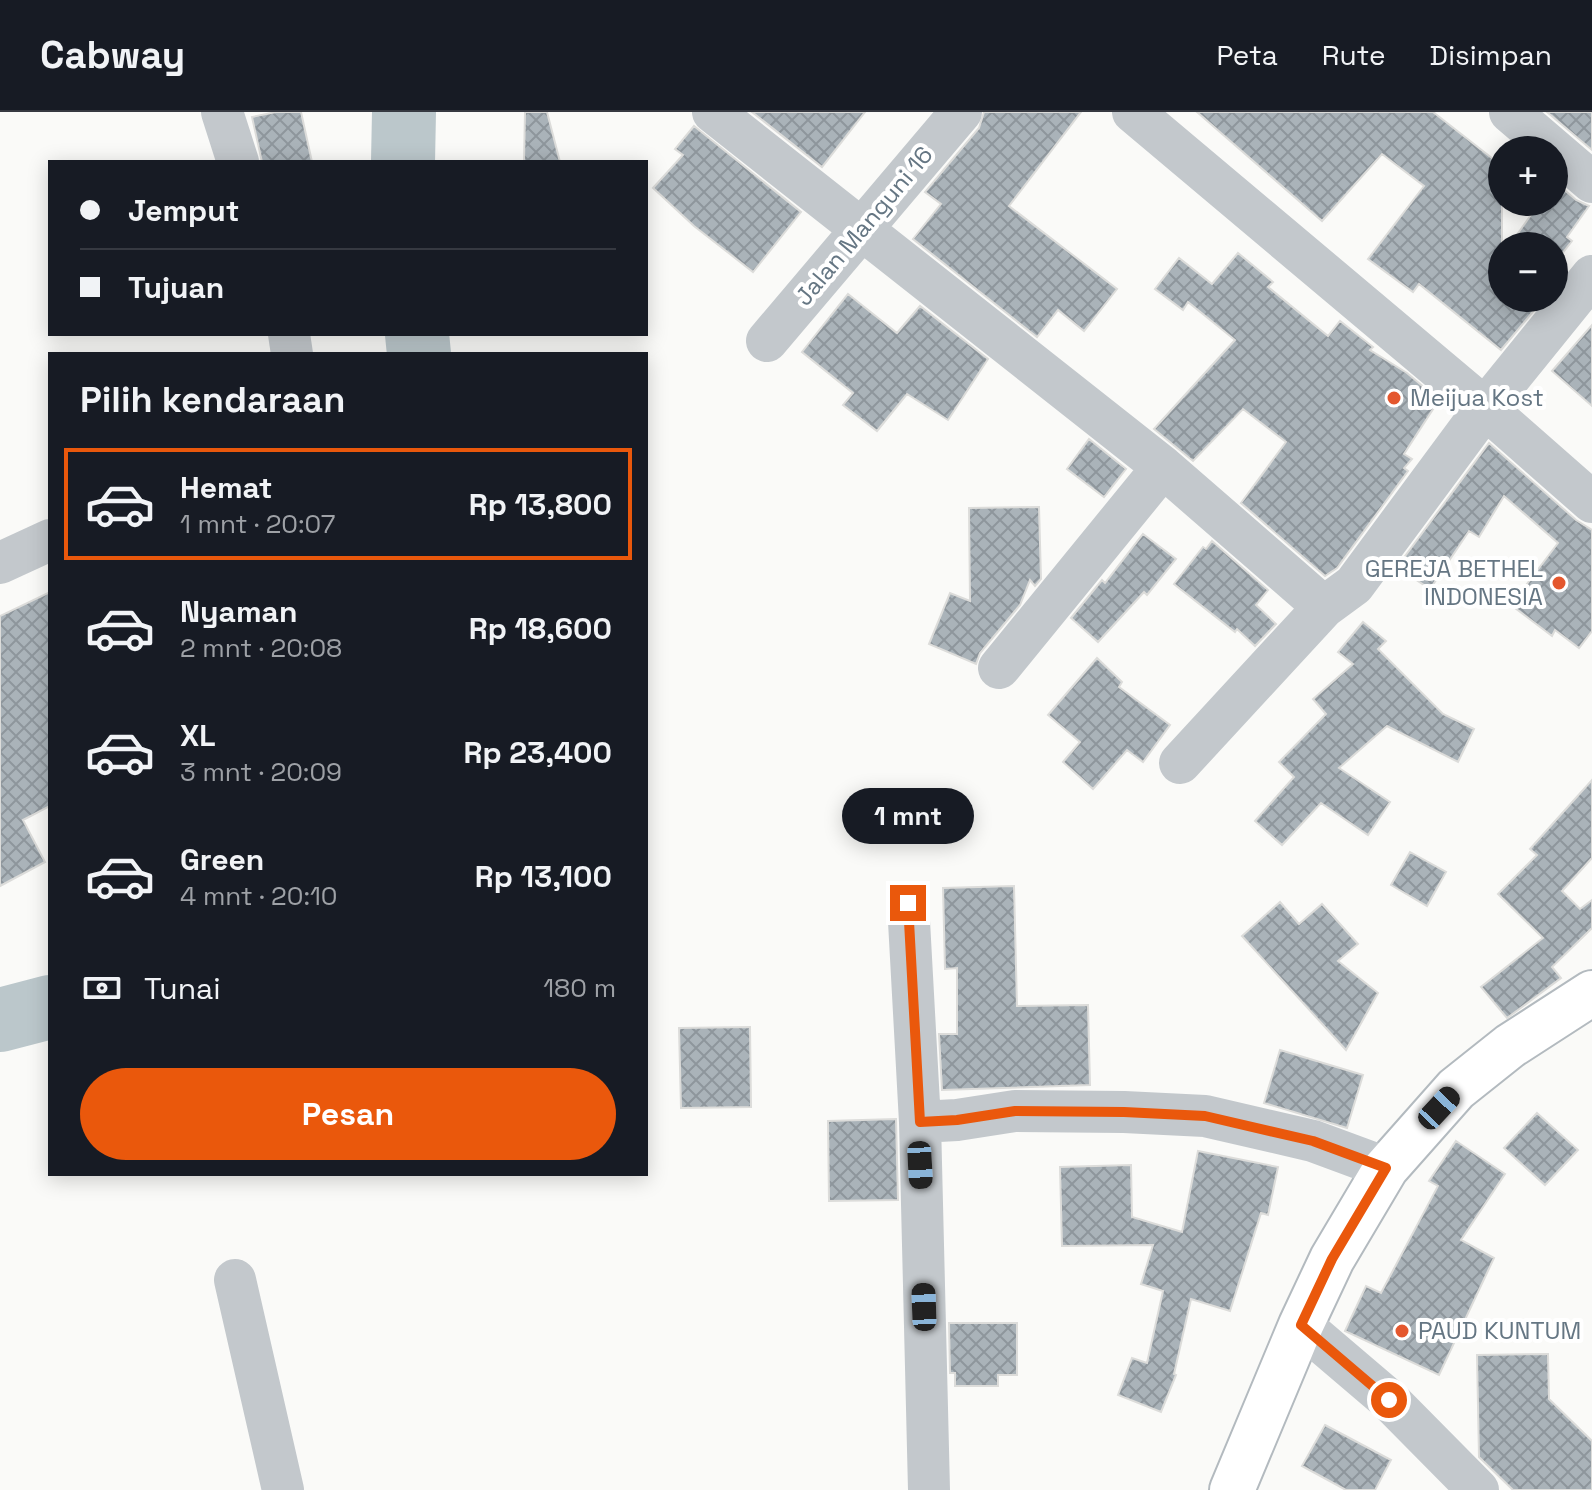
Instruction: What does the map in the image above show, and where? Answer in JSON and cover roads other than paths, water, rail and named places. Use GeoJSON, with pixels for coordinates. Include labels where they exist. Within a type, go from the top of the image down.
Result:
{"type":"FeatureCollection","features":[{"type":"Feature","properties":{"kind":"street"},"geometry":{"type":"LineString","coordinates":[[222,112],[237,160]]}},
{"type":"Feature","properties":{"kind":"street"},"geometry":{"type":"LineString","coordinates":[[713,112],[1163,467],[1324,607]]}},
{"type":"Feature","properties":{"kind":"street","name":"Jalan Manguni 16"},"geometry":{"type":"LineString","coordinates":[[767,341],[961,112]]}},
{"type":"Feature","properties":{"kind":"street"},"geometry":{"type":"LineString","coordinates":[[1133,112],[1592,502]]}},
{"type":"Feature","properties":{"kind":"street"},"geometry":{"type":"LineString","coordinates":[[1510,112],[1592,182]]}},
{"type":"Feature","properties":{"kind":"street"},"geometry":{"type":"LineString","coordinates":[[1180,763],[1324,607],[1354,585],[1485,408],[1592,276]]}},
{"type":"Feature","properties":{"kind":"street"},"geometry":{"type":"LineString","coordinates":[[999,668],[1163,467]]}},
{"type":"Feature","properties":{"kind":"street"},"geometry":{"type":"LineString","coordinates":[[908,903],[920,1122],[929,1490]]}},
{"type":"Feature","properties":{"kind":"street"},"geometry":{"type":"LineString","coordinates":[[1232,1490],[1332,1259],[1386,1168],[1456,1089],[1510,1046],[1592,993]]}},
{"type":"Feature","properties":{"kind":"street"},"geometry":{"type":"LineString","coordinates":[[920,1122],[1015,1111],[1205,1116],[1313,1141],[1386,1168]]}},
{"type":"Feature","properties":{"kind":"street"},"geometry":{"type":"LineString","coordinates":[[235,1280],[283,1490]]}},
{"type":"Feature","properties":{"kind":"street"},"geometry":{"type":"LineString","coordinates":[[1301,1325],[1389,1400],[1478,1490]]}},
{"type":"Feature","properties":{"kind":"waterway"},"geometry":{"type":"LineString","coordinates":[[403,160],[404,112]]}},
{"type":"Feature","properties":{"kind":"waterway"},"geometry":{"type":"LineString","coordinates":[[417,336],[419,352]]}},
{"type":"Feature","properties":{"kind":"waterway"},"geometry":{"type":"LineString","coordinates":[[0,1020],[48,1008]]}},
{"type":"Feature","properties":{"kind":"place","name":"Meijua Kost"},"geometry":{"type":"Point","coordinates":[1394,398]}},
{"type":"Feature","properties":{"kind":"place","name":"GEREJA BETHEL INDONESIA"},"geometry":{"type":"Point","coordinates":[1559,583]}},
{"type":"Feature","properties":{"kind":"place","name":"PAUD KUNTUM"},"geometry":{"type":"Point","coordinates":[1402,1331]}}]}
